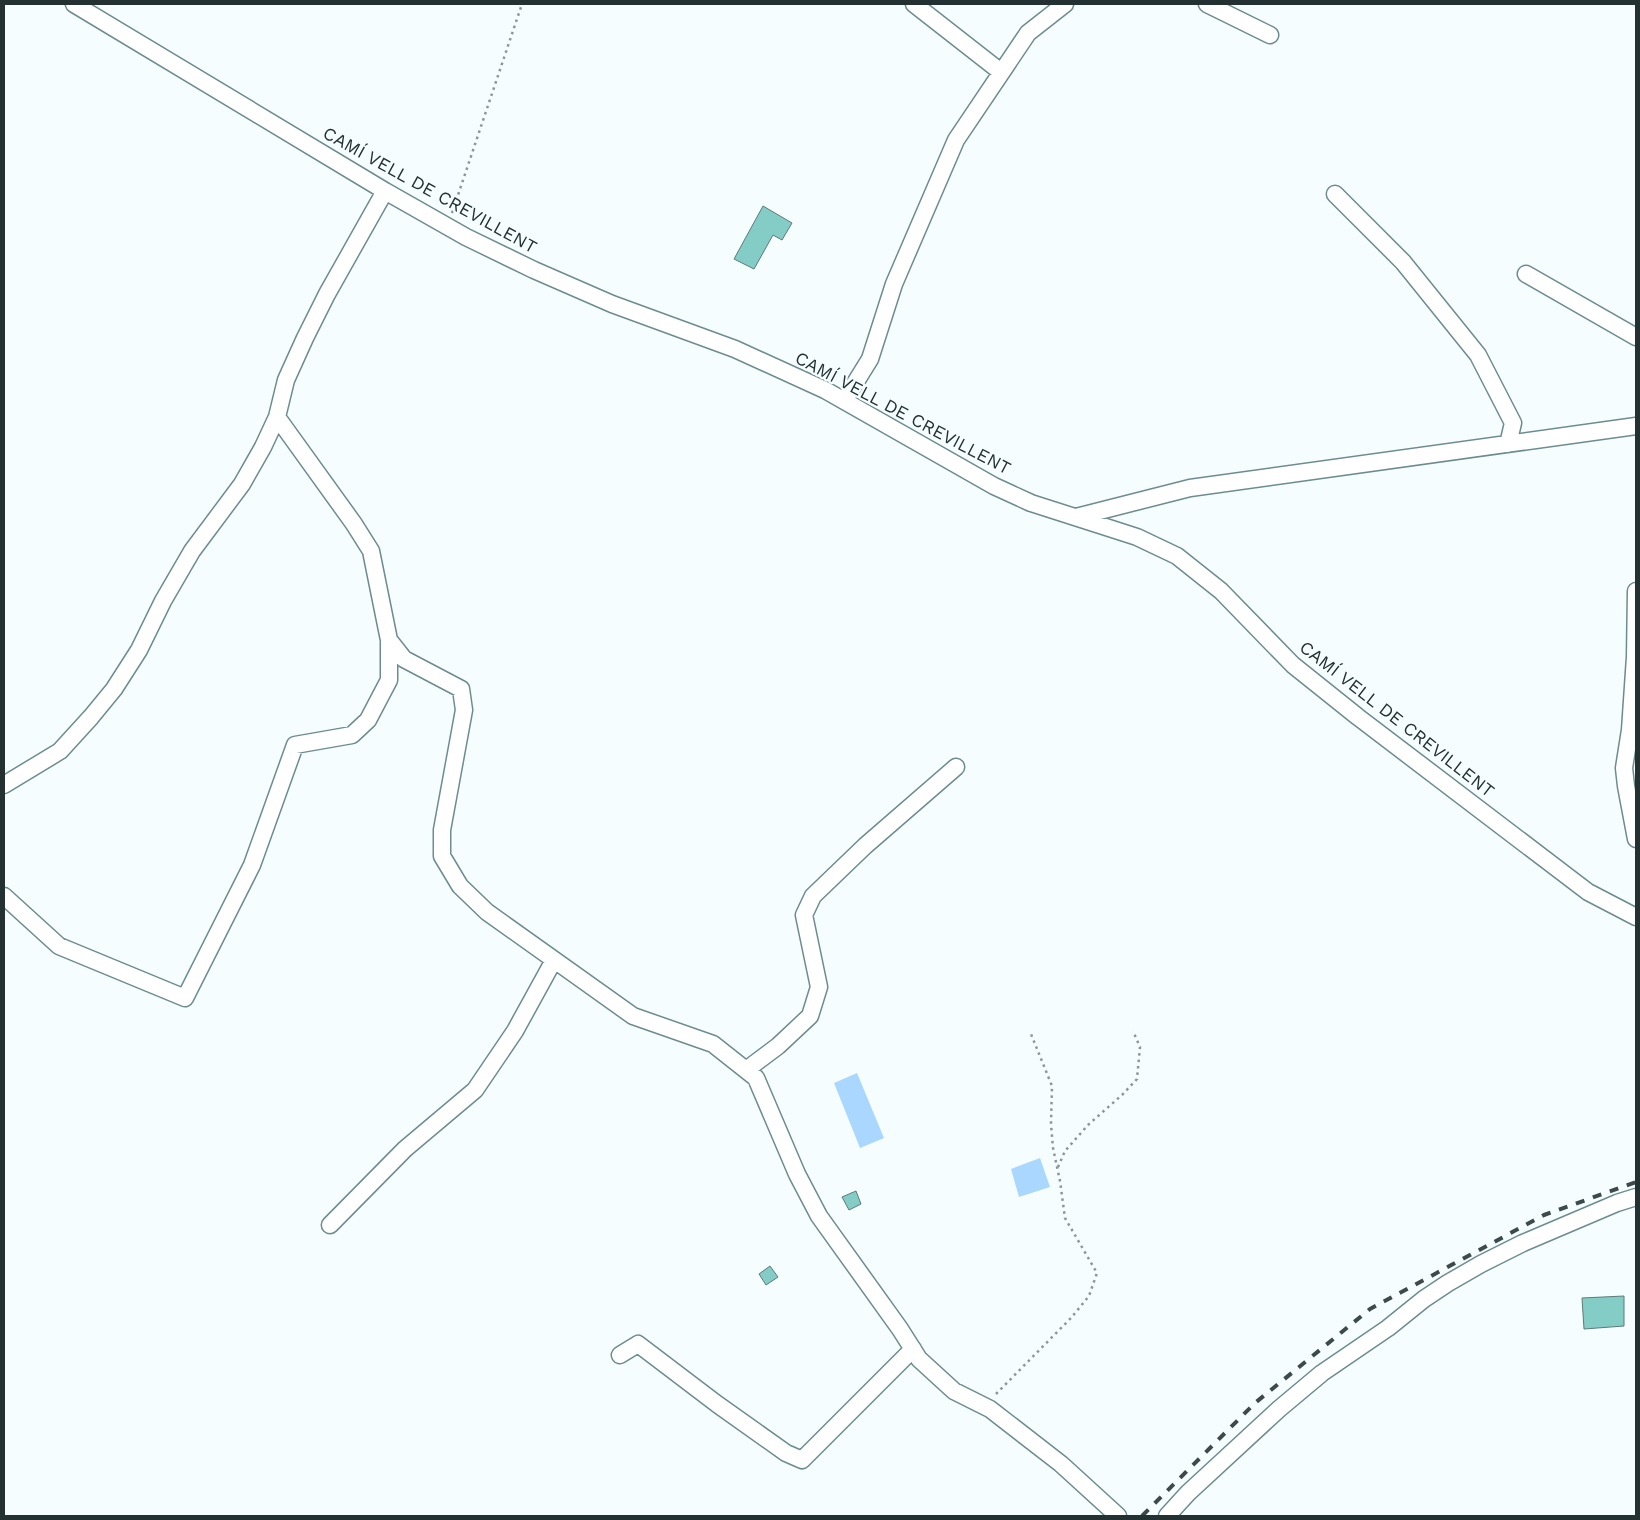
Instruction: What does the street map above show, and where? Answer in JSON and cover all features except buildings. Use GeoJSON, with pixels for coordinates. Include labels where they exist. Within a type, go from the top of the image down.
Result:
{"type":"FeatureCollection","features":[{"type":"Feature","properties":{"kind":"street","name":"CAMÍ VELL DE CREVILLENT"},"geometry":{"type":"LineString","coordinates":[[74,4],[385,191],[534,270],[612,304],[735,349],[825,390],[994,486],[1031,503],[1137,537],[1178,556],[1221,591],[1293,665],[1351,711],[1588,892],[1636,917]]}},
{"type":"Feature","properties":{"kind":"street"},"geometry":{"type":"LineString","coordinates":[[914,4],[1001,72]]}},
{"type":"Feature","properties":{"kind":"street"},"geometry":{"type":"LineString","coordinates":[[844,401],[870,359],[894,284],[956,140],[1028,32],[1065,4]]}},
{"type":"Feature","properties":{"kind":"street"},"geometry":{"type":"LineString","coordinates":[[1208,4],[1270,35]]}},
{"type":"Feature","properties":{"kind":"street"},"geometry":{"type":"LineString","coordinates":[[4,785],[60,751],[114,689],[139,650],[163,601],[192,551],[242,484],[263,447],[277,418],[286,380],[305,338],[327,294],[385,191]]}},
{"type":"Feature","properties":{"kind":"street"},"geometry":{"type":"LineString","coordinates":[[1335,194],[1403,262],[1478,355],[1513,423],[1508,444]]}},
{"type":"Feature","properties":{"kind":"street"},"geometry":{"type":"LineString","coordinates":[[1526,274],[1636,337]]}},
{"type":"Feature","properties":{"kind":"street"},"geometry":{"type":"LineString","coordinates":[[4,896],[59,946],[185,998],[252,865],[295,745],[352,735],[368,720],[389,680],[389,640],[371,551],[354,524],[277,418]]}},
{"type":"Feature","properties":{"kind":"street"},"geometry":{"type":"LineString","coordinates":[[1076,517],[1190,488],[1636,426]]}},
{"type":"Feature","properties":{"kind":"street"},"geometry":{"type":"LineString","coordinates":[[1636,591],[1630,730],[1624,768],[1636,839]]}},
{"type":"Feature","properties":{"kind":"street"},"geometry":{"type":"LineString","coordinates":[[389,640],[404,659],[461,689],[464,710],[442,830],[442,856],[460,886],[487,912],[633,1016],[713,1044],[756,1078],[797,1174],[819,1216],[919,1359],[954,1391],[990,1409],[1061,1464],[1118,1516]]}},
{"type":"Feature","properties":{"kind":"street"},"geometry":{"type":"LineString","coordinates":[[746,1070],[778,1046],[810,1016],[820,987],[804,915],[814,896],[865,846],[956,767]]}},
{"type":"Feature","properties":{"kind":"street"},"geometry":{"type":"LineString","coordinates":[[330,1225],[405,1149],[475,1090],[515,1031],[554,960]]}},
{"type":"Feature","properties":{"kind":"street"},"geometry":{"type":"LineString","coordinates":[[1167,1516],[1188,1493],[1278,1409],[1322,1373],[1388,1328],[1424,1299],[1473,1269],[1523,1243],[1617,1203],[1636,1197]]}},
{"type":"Feature","properties":{"kind":"street"},"geometry":{"type":"LineString","coordinates":[[620,1355],[638,1344],[786,1453],[802,1460],[913,1349]]}},
{"type":"Feature","properties":{"kind":"path"},"geometry":{"type":"LineString","coordinates":[[448,226],[522,4]]}},
{"type":"Feature","properties":{"kind":"path"},"geometry":{"type":"LineString","coordinates":[[1058,1168],[1065,1151],[1088,1125],[1137,1079],[1140,1047],[1133,1031]]}},
{"type":"Feature","properties":{"kind":"path"},"geometry":{"type":"LineString","coordinates":[[984,1406],[1071,1318],[1089,1296],[1097,1273],[1064,1218],[1058,1168],[1053,1148],[1051,1124],[1052,1086],[1031,1034]]}},
{"type":"Feature","properties":{"kind":"water"},"geometry":{"type":"Polygon","coordinates":[[[857,1073],[884,1138],[860,1148],[834,1083],[857,1073]]]}},
{"type":"Feature","properties":{"kind":"water"},"geometry":{"type":"Polygon","coordinates":[[[1040,1158],[1050,1187],[1019,1197],[1011,1169],[1040,1158]]]}},
{"type":"Feature","properties":{"kind":"railway"},"geometry":{"type":"LineString","coordinates":[[1142,1516],[1255,1403],[1370,1309],[1544,1215],[1636,1182]]}}]}
